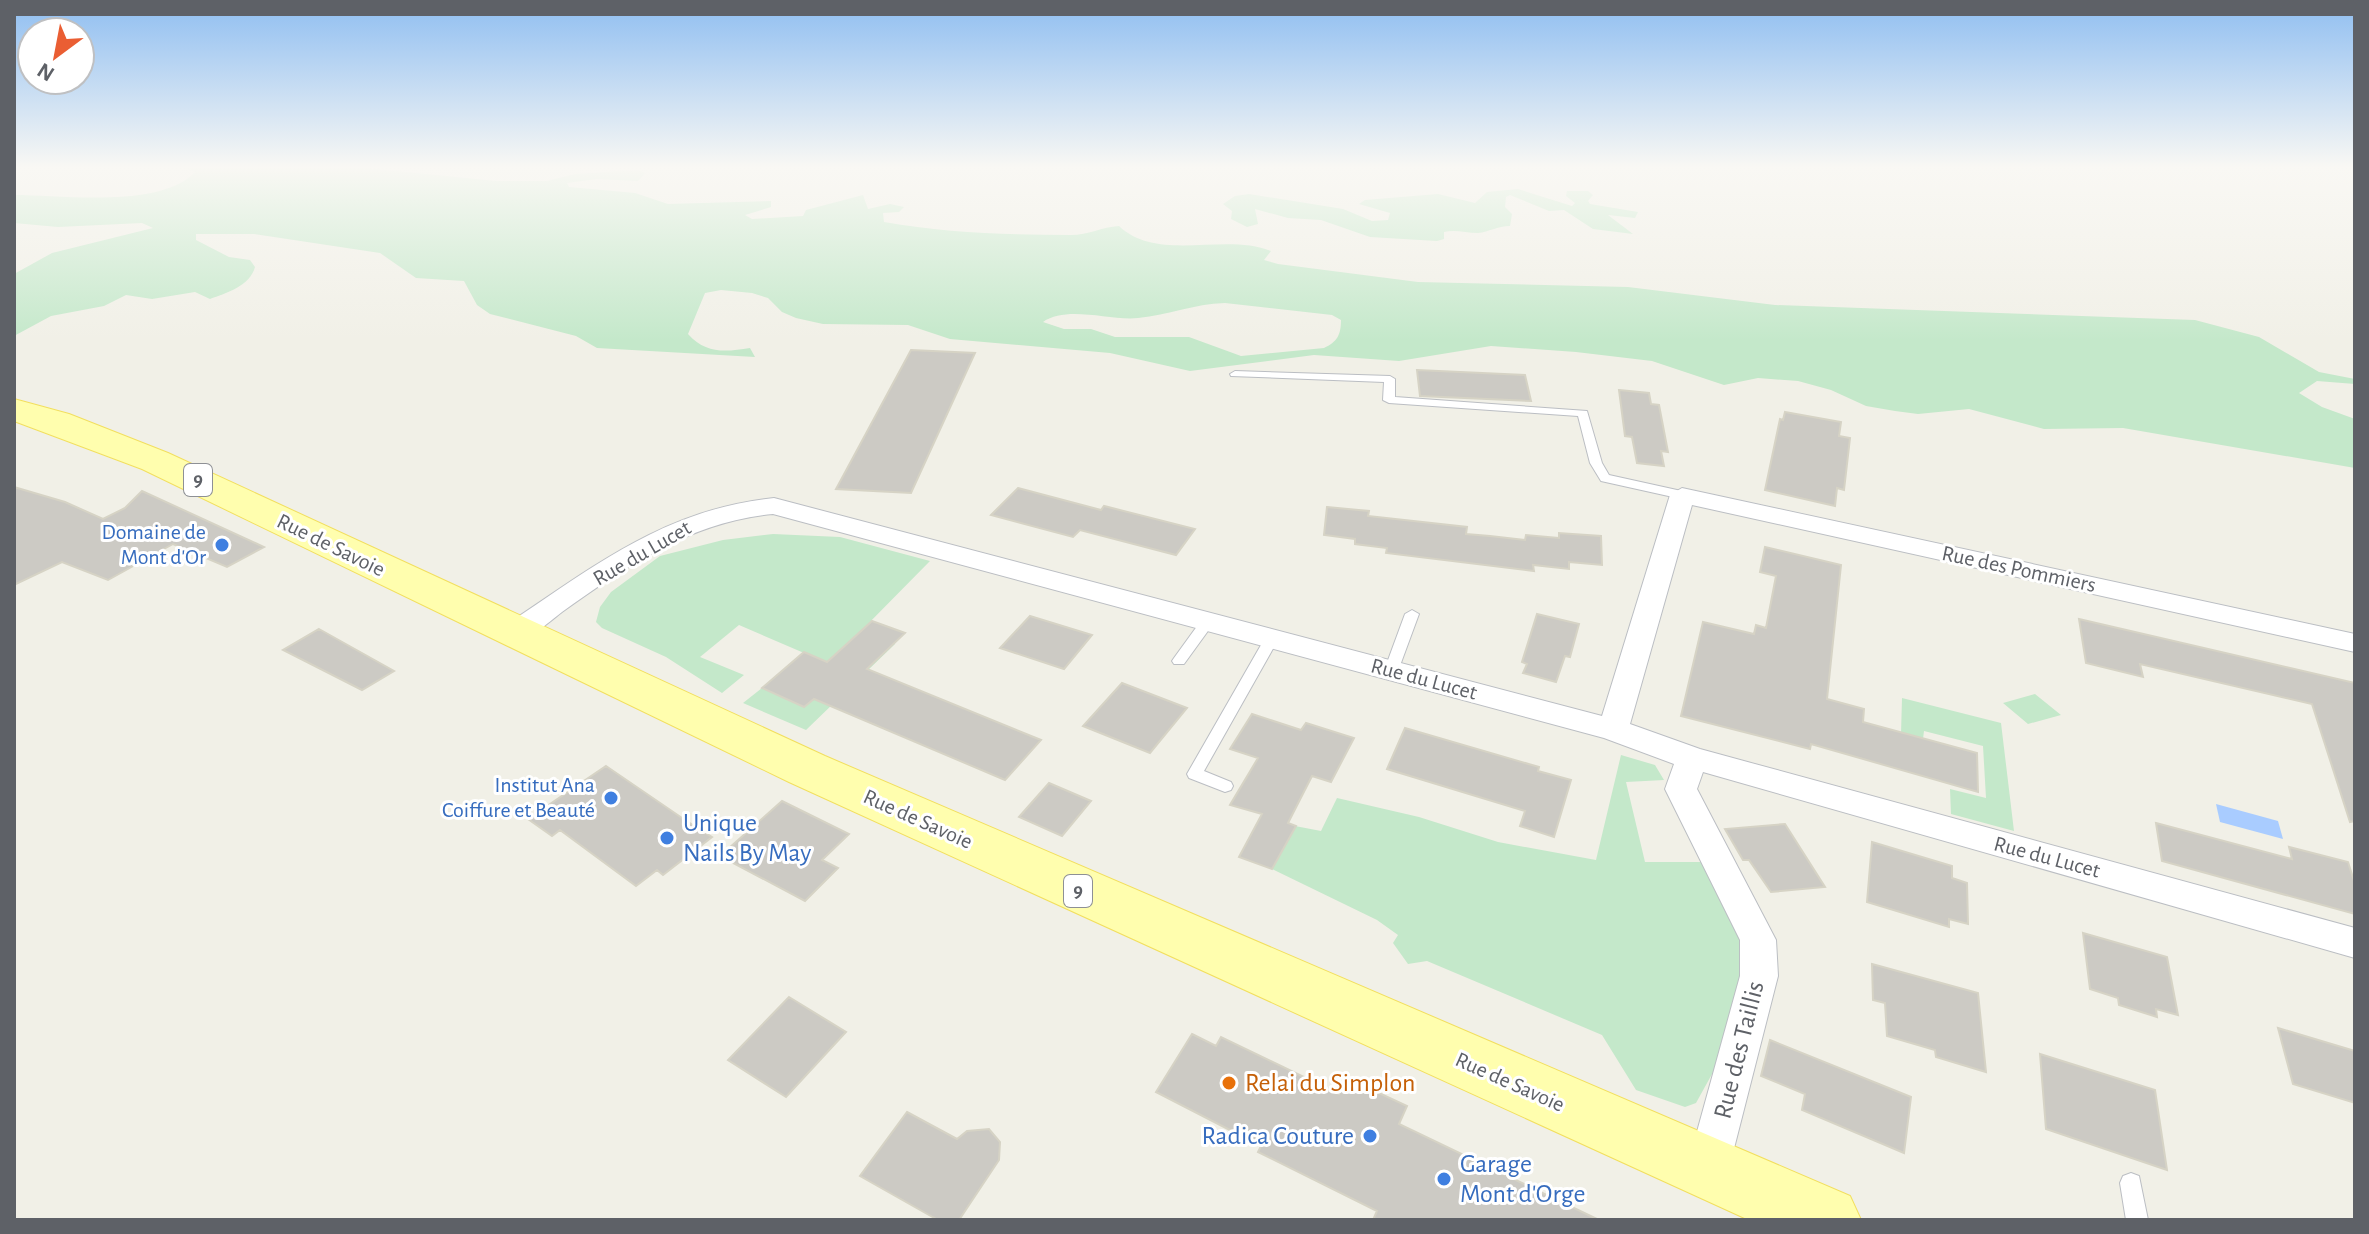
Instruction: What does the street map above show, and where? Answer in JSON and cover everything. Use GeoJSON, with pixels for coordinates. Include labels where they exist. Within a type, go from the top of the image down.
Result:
{"type":"FeatureCollection","features":[{"type":"Feature","properties":{"kind":"main road","name":"Rue de Savoie"},"geometry":{"type":"LineString","coordinates":[[14,410],[56,422],[167,466],[513,633],[822,776],[1826,1220]]}},
{"type":"Feature","properties":{"kind":"street","name":"Rue des Pommiers"},"geometry":{"type":"LineString","coordinates":[[1682,495],[2355,643]]}},
{"type":"Feature","properties":{"kind":"street"},"geometry":{"type":"LineString","coordinates":[[1613,730],[1682,495]]}},
{"type":"Feature","properties":{"kind":"street","name":"Rue du Lucet"},"geometry":{"type":"LineString","coordinates":[[513,633],[660,538],[718,512],[744,506],[774,506],[1613,730],[1692,758],[2355,943]]}},
{"type":"Feature","properties":{"kind":"street","name":"Rue des Taillis"},"geometry":{"type":"LineString","coordinates":[[1692,758],[1681,789],[1758,940],[1759,976],[1708,1168]]}},
{"type":"Feature","properties":{"kind":"lane"},"geometry":{"type":"LineString","coordinates":[[1235,374],[1390,379],[1389,400],[1583,413],[1596,463],[1605,478],[1682,495]]}},
{"type":"Feature","properties":{"kind":"lane"},"geometry":{"type":"LineString","coordinates":[[1391,671],[1412,614]]}},
{"type":"Feature","properties":{"kind":"lane"},"geometry":{"type":"LineString","coordinates":[[1179,661],[1208,621]]}},
{"type":"Feature","properties":{"kind":"lane"},"geometry":{"type":"LineString","coordinates":[[1225,786],[1195,774],[1272,638]]}},
{"type":"Feature","properties":{"kind":"lane"},"geometry":{"type":"LineString","coordinates":[[2131,1183],[2137,1220]]}},
{"type":"Feature","properties":{"kind":"green space"},"geometry":{"type":"Polygon","coordinates":[[[148,226],[905,226],[977,233],[1071,235],[1119,226],[1135,237],[1153,243],[1253,246],[1271,251],[1264,260],[1278,264],[1418,282],[1628,287],[1775,305],[2195,320],[2259,337],[2319,372],[2355,379],[2355,384],[2317,381],[2299,393],[2322,407],[2355,419],[2355,468],[2123,428],[2044,429],[1969,409],[1918,414],[1895,411],[1866,406],[1831,390],[1798,381],[1758,378],[1724,385],[1652,361],[1576,352],[1491,346],[1399,361],[1314,355],[1190,371],[1110,353],[950,339],[908,325],[823,324],[782,312],[768,298],[721,290],[705,293],[688,334],[702,345],[716,350],[750,348],[755,357],[597,348],[576,336],[490,314],[477,305],[464,281],[416,278],[380,253],[254,234],[196,234],[196,240],[229,257],[250,260],[255,267],[243,284],[230,291],[210,299],[195,292],[152,299],[126,295],[104,306],[51,316],[14,336],[14,274],[52,253],[153,228],[148,226]],[[1225,303],[1138,318],[1076,314],[1053,317],[1043,322],[1064,329],[1091,329],[1115,337],[1189,337],[1241,356],[1324,348],[1337,337],[1341,320],[1332,315],[1225,303]]]}},
{"type":"Feature","properties":{"kind":"green space"},"geometry":{"type":"Polygon","coordinates":[[[1337,226],[1510,226],[1478,233],[1444,232],[1444,239],[1437,241],[1370,237],[1337,226]]]}},
{"type":"Feature","properties":{"kind":"green space"},"geometry":{"type":"Polygon","coordinates":[[[1588,226],[1622,226],[1633,234],[1593,229],[1588,226]]]}},
{"type":"Feature","properties":{"kind":"green space"},"geometry":{"type":"Polygon","coordinates":[[[773,534],[840,537],[930,561],[861,631],[895,644],[806,730],[743,703],[762,688],[804,707],[846,671],[739,625],[700,657],[744,675],[722,693],[666,657],[602,628],[596,622],[600,607],[611,592],[660,556],[723,540],[773,534]]]}},
{"type":"Feature","properties":{"kind":"green space"},"geometry":{"type":"Polygon","coordinates":[[[2035,694],[2061,715],[2028,724],[2003,703],[2035,694]]]}},
{"type":"Feature","properties":{"kind":"green space"},"geometry":{"type":"Polygon","coordinates":[[[1902,698],[2001,723],[2014,831],[1951,814],[1950,789],[1986,798],[1983,746],[1924,731],[1923,739],[1901,734],[1902,698]]]}},
{"type":"Feature","properties":{"kind":"green space"},"geometry":{"type":"Polygon","coordinates":[[[1621,755],[1655,765],[1664,780],[1626,782],[1645,862],[1703,862],[1741,937],[1746,972],[1717,1065],[1696,1103],[1685,1107],[1636,1090],[1602,1035],[1427,961],[1408,964],[1393,943],[1398,935],[1377,920],[1272,869],[1295,826],[1321,831],[1337,798],[1419,817],[1498,842],[1596,860],[1621,755]]]}},
{"type":"Feature","properties":{"kind":"water"},"geometry":{"type":"Polygon","coordinates":[[[2216,804],[2278,821],[2283,839],[2220,822],[2216,804]]]}},
{"type":"Feature","properties":{"kind":"building"},"geometry":{"type":"Polygon","coordinates":[[[911,350],[975,353],[911,493],[836,489],[911,350]]]}},
{"type":"Feature","properties":{"kind":"building"},"geometry":{"type":"Polygon","coordinates":[[[1417,370],[1525,375],[1531,401],[1420,396],[1417,370]]]}},
{"type":"Feature","properties":{"kind":"building"},"geometry":{"type":"Polygon","coordinates":[[[1619,390],[1649,393],[1651,404],[1659,405],[1668,452],[1661,451],[1664,466],[1637,463],[1632,437],[1625,436],[1619,390]]]}},
{"type":"Feature","properties":{"kind":"building"},"geometry":{"type":"Polygon","coordinates":[[[1785,412],[1841,422],[1839,436],[1850,438],[1844,490],[1837,488],[1835,506],[1765,490],[1780,419],[1783,420],[1785,412]]]}},
{"type":"Feature","properties":{"kind":"building"},"geometry":{"type":"Polygon","coordinates":[[[14,487],[65,502],[103,519],[125,508],[142,491],[264,547],[227,567],[173,544],[108,580],[62,562],[14,585],[14,487]]]}},
{"type":"Feature","properties":{"kind":"building"},"geometry":{"type":"Polygon","coordinates":[[[1018,488],[1101,510],[1104,506],[1195,529],[1176,555],[1080,530],[1073,537],[991,515],[1018,488]]]}},
{"type":"Feature","properties":{"kind":"building"},"geometry":{"type":"Polygon","coordinates":[[[1327,507],[1369,511],[1368,516],[1467,527],[1466,534],[1525,540],[1526,535],[1559,538],[1559,533],[1601,536],[1602,565],[1569,562],[1569,569],[1533,565],[1534,571],[1386,553],[1387,548],[1355,544],[1355,539],[1324,535],[1327,507]]]}},
{"type":"Feature","properties":{"kind":"building"},"geometry":{"type":"Polygon","coordinates":[[[1765,547],[1841,565],[1827,699],[1864,709],[1863,722],[1977,753],[1978,792],[1811,744],[1810,749],[1681,716],[1703,622],[1754,634],[1756,625],[1766,628],[1776,576],[1760,572],[1765,547]]]}},
{"type":"Feature","properties":{"kind":"building"},"geometry":{"type":"Polygon","coordinates":[[[1537,614],[1579,624],[1570,657],[1565,656],[1556,682],[1523,673],[1527,664],[1522,662],[1537,614]]]}},
{"type":"Feature","properties":{"kind":"building"},"geometry":{"type":"Polygon","coordinates":[[[1030,616],[1092,635],[1064,669],[1000,648],[1030,616]]]}},
{"type":"Feature","properties":{"kind":"building"},"geometry":{"type":"Polygon","coordinates":[[[2079,619],[2355,683],[2355,821],[2350,822],[2312,704],[2140,664],[2143,677],[2086,663],[2079,619]]]}},
{"type":"Feature","properties":{"kind":"building"},"geometry":{"type":"Polygon","coordinates":[[[872,621],[905,633],[867,669],[1041,740],[1005,780],[814,699],[804,707],[762,688],[804,652],[827,662],[872,621]]]}},
{"type":"Feature","properties":{"kind":"building"},"geometry":{"type":"Polygon","coordinates":[[[319,629],[394,671],[362,690],[283,650],[319,629]]]}},
{"type":"Feature","properties":{"kind":"building"},"geometry":{"type":"Polygon","coordinates":[[[1122,683],[1187,708],[1150,753],[1083,726],[1122,683]]]}},
{"type":"Feature","properties":{"kind":"building"},"geometry":{"type":"Polygon","coordinates":[[[1252,714],[1301,730],[1306,723],[1354,738],[1331,782],[1312,776],[1288,823],[1296,826],[1272,869],[1239,857],[1262,814],[1230,805],[1258,758],[1230,749],[1252,714]]]}},
{"type":"Feature","properties":{"kind":"building"},"geometry":{"type":"Polygon","coordinates":[[[1405,728],[1539,767],[1538,771],[1571,780],[1554,837],[1520,826],[1525,811],[1387,769],[1405,728]]]}},
{"type":"Feature","properties":{"kind":"building"},"geometry":{"type":"Polygon","coordinates":[[[606,766],[712,837],[663,875],[657,870],[636,886],[560,830],[552,836],[528,819],[606,766]]]}},
{"type":"Feature","properties":{"kind":"building"},"geometry":{"type":"Polygon","coordinates":[[[1049,783],[1091,801],[1062,836],[1019,817],[1049,783]]]}},
{"type":"Feature","properties":{"kind":"building"},"geometry":{"type":"Polygon","coordinates":[[[782,801],[849,834],[822,860],[838,868],[805,901],[720,856],[782,801]]]}},
{"type":"Feature","properties":{"kind":"building"},"geometry":{"type":"Polygon","coordinates":[[[2156,823],[2292,859],[2289,847],[2348,862],[2355,884],[2355,914],[2162,861],[2156,823]]]}},
{"type":"Feature","properties":{"kind":"building"},"geometry":{"type":"Polygon","coordinates":[[[1785,824],[1825,887],[1771,892],[1749,860],[1743,860],[1725,829],[1785,824]]]}},
{"type":"Feature","properties":{"kind":"building"},"geometry":{"type":"Polygon","coordinates":[[[1872,842],[1952,866],[1952,878],[1967,883],[1968,924],[1949,919],[1949,927],[1867,902],[1872,842]]]}},
{"type":"Feature","properties":{"kind":"building"},"geometry":{"type":"Polygon","coordinates":[[[2083,933],[2167,957],[2178,1015],[2156,1009],[2157,1017],[2119,1005],[2118,998],[2090,989],[2083,933]]]}},
{"type":"Feature","properties":{"kind":"building"},"geometry":{"type":"Polygon","coordinates":[[[1872,964],[1978,993],[1986,1072],[1936,1057],[1935,1050],[1887,1036],[1885,1003],[1873,1000],[1872,964]]]}},
{"type":"Feature","properties":{"kind":"building"},"geometry":{"type":"Polygon","coordinates":[[[789,997],[846,1032],[786,1097],[728,1060],[789,997]]]}},
{"type":"Feature","properties":{"kind":"building"},"geometry":{"type":"Polygon","coordinates":[[[2278,1028],[2355,1051],[2355,1103],[2293,1084],[2278,1028]]]}},
{"type":"Feature","properties":{"kind":"building"},"geometry":{"type":"Polygon","coordinates":[[[1192,1034],[1216,1046],[1221,1037],[1339,1094],[1347,1078],[1407,1106],[1399,1124],[1599,1220],[1373,1220],[1377,1211],[1258,1152],[1261,1146],[1156,1092],[1192,1034]]]}},
{"type":"Feature","properties":{"kind":"building"},"geometry":{"type":"Polygon","coordinates":[[[1770,1040],[1911,1097],[1904,1153],[1802,1110],[1805,1094],[1761,1076],[1770,1040]]]}},
{"type":"Feature","properties":{"kind":"building"},"geometry":{"type":"Polygon","coordinates":[[[2040,1054],[2155,1090],[2167,1170],[2046,1129],[2040,1054]]]}},
{"type":"Feature","properties":{"kind":"building"},"geometry":{"type":"Polygon","coordinates":[[[907,1112],[957,1139],[967,1131],[989,1129],[1000,1142],[999,1160],[959,1220],[938,1220],[860,1176],[907,1112]]]}},
{"type":"Feature","properties":{"kind":"place","name":"Domaine de Mont d'Or"},"geometry":{"type":"Point","coordinates":[222,545]}},
{"type":"Feature","properties":{"kind":"place","name":"Institut Ana Coiffure et Beauté"},"geometry":{"type":"Point","coordinates":[611,798]}},
{"type":"Feature","properties":{"kind":"place","name":"Unique Nails By May"},"geometry":{"type":"Point","coordinates":[667,838]}},
{"type":"Feature","properties":{"kind":"place","name":"Relai du Simplon"},"geometry":{"type":"Point","coordinates":[1229,1083]}},
{"type":"Feature","properties":{"kind":"place","name":"Radica Couture"},"geometry":{"type":"Point","coordinates":[1370,1136]}},
{"type":"Feature","properties":{"kind":"place","name":"Garage Mont d'Orge"},"geometry":{"type":"Point","coordinates":[1444,1179]}}]}
